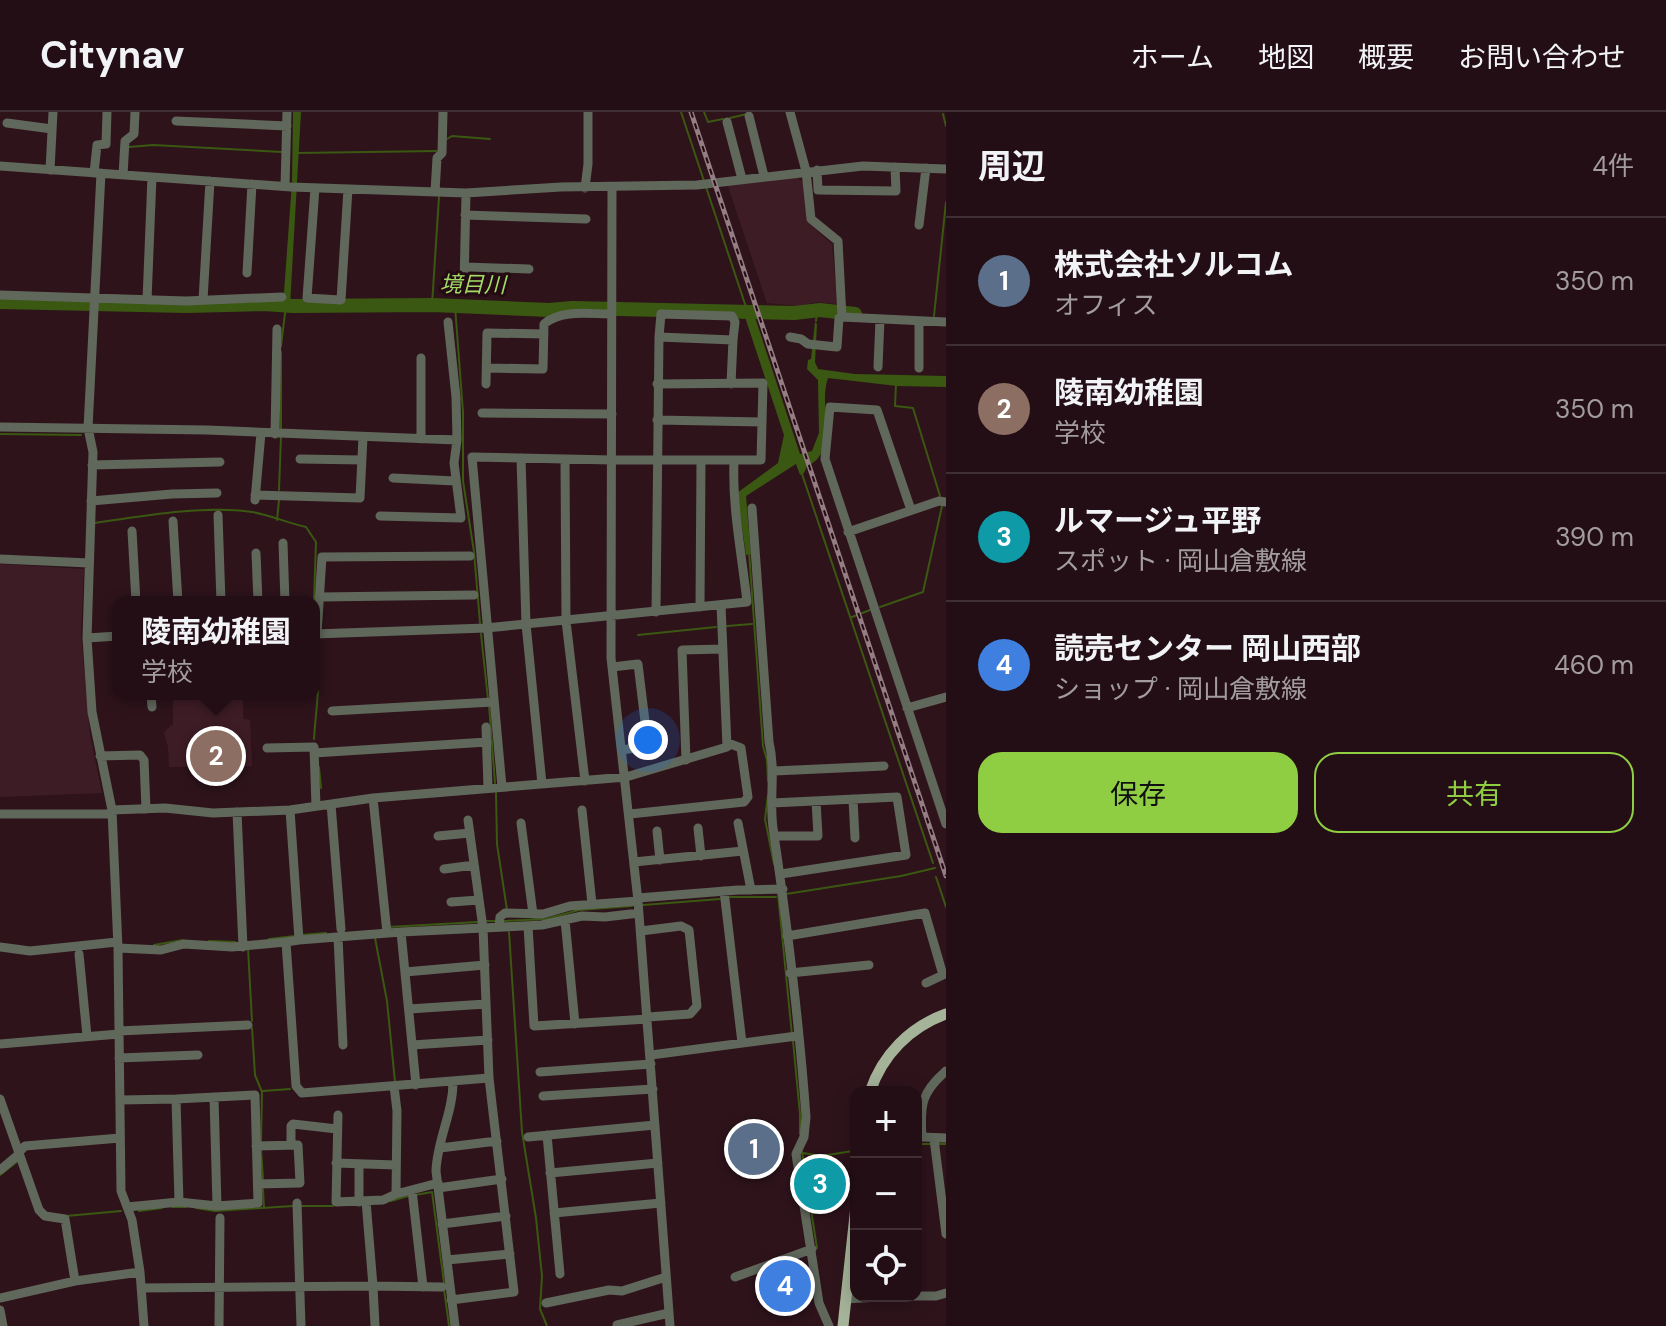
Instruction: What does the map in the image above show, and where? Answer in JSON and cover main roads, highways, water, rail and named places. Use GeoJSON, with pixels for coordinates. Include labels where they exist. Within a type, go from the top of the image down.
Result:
{"type":"FeatureCollection","features":[{"type":"Feature","properties":{"kind":"main road"},"geometry":{"type":"LineString","coordinates":[[873,1086],[897,1045],[912,1031],[946,1014]]}},
{"type":"Feature","properties":{"kind":"main road"},"geometry":{"type":"LineString","coordinates":[[843,1326],[853,1230]]}},
{"type":"Feature","properties":{"kind":"waterway"},"geometry":{"type":"LineString","coordinates":[[681,112],[704,181]]}},
{"type":"Feature","properties":{"kind":"waterway"},"geometry":{"type":"LineString","coordinates":[[704,112],[708,122],[723,119]]}},
{"type":"Feature","properties":{"kind":"waterway"},"geometry":{"type":"LineString","coordinates":[[730,118],[747,114]]}},
{"type":"Feature","properties":{"kind":"waterway"},"geometry":{"type":"LineString","coordinates":[[943,114],[946,126]]}},
{"type":"Feature","properties":{"kind":"waterway"},"geometry":{"type":"LineString","coordinates":[[447,139],[452,136],[490,139]]}},
{"type":"Feature","properties":{"kind":"waterway"},"geometry":{"type":"LineString","coordinates":[[129,147],[153,145],[282,152]]}},
{"type":"Feature","properties":{"kind":"waterway"},"geometry":{"type":"LineString","coordinates":[[296,153],[437,151]]}},
{"type":"Feature","properties":{"kind":"waterway"},"geometry":{"type":"LineString","coordinates":[[706,187],[747,310]]}},
{"type":"Feature","properties":{"kind":"waterway"},"geometry":{"type":"LineString","coordinates":[[432,305],[439,197]]}},
{"type":"Feature","properties":{"kind":"waterway"},"geometry":{"type":"LineString","coordinates":[[934,316],[946,202]]}},
{"type":"Feature","properties":{"kind":"waterway","name":"境目川"},"geometry":{"type":"LineString","coordinates":[[0,302],[187,306],[432,305],[549,310],[794,313],[820,310],[855,314]]}},
{"type":"Feature","properties":{"kind":"waterway"},"geometry":{"type":"LineString","coordinates":[[281,346],[286,305]]}},
{"type":"Feature","properties":{"kind":"waterway"},"geometry":{"type":"LineString","coordinates":[[455,306],[463,412],[463,481],[474,552],[480,623]]}},
{"type":"Feature","properties":{"kind":"waterway"},"geometry":{"type":"LineString","coordinates":[[816,321],[817,311]]}},
{"type":"Feature","properties":{"kind":"waterway"},"geometry":{"type":"LineString","coordinates":[[281,352],[281,430]]}},
{"type":"Feature","properties":{"kind":"waterway"},"geometry":{"type":"LineString","coordinates":[[896,384],[895,406],[913,408],[940,496]]}},
{"type":"Feature","properties":{"kind":"waterway"},"geometry":{"type":"LineString","coordinates":[[0,434],[81,435]]}},
{"type":"Feature","properties":{"kind":"waterway"},"geometry":{"type":"LineString","coordinates":[[279,490],[281,436]]}},
{"type":"Feature","properties":{"kind":"waterway"},"geometry":{"type":"LineString","coordinates":[[801,471],[933,863]]}},
{"type":"Feature","properties":{"kind":"waterway"},"geometry":{"type":"LineString","coordinates":[[277,520],[279,500]]}},
{"type":"Feature","properties":{"kind":"waterway"},"geometry":{"type":"LineString","coordinates":[[880,607],[923,592],[942,506]]}},
{"type":"Feature","properties":{"kind":"waterway"},"geometry":{"type":"LineString","coordinates":[[95,523],[173,512],[233,510],[266,515],[306,527],[316,542],[314,596]]}},
{"type":"Feature","properties":{"kind":"waterway"},"geometry":{"type":"LineString","coordinates":[[749,552],[768,781]]}},
{"type":"Feature","properties":{"kind":"waterway"},"geometry":{"type":"LineString","coordinates":[[852,617],[870,610]]}},
{"type":"Feature","properties":{"kind":"waterway"},"geometry":{"type":"LineString","coordinates":[[727,626],[752,624]]}},
{"type":"Feature","properties":{"kind":"waterway"},"geometry":{"type":"LineString","coordinates":[[638,635],[716,627]]}},
{"type":"Feature","properties":{"kind":"waterway"},"geometry":{"type":"LineString","coordinates":[[481,634],[488,699]]}},
{"type":"Feature","properties":{"kind":"waterway"},"geometry":{"type":"LineString","coordinates":[[314,739],[317,700]]}},
{"type":"Feature","properties":{"kind":"waterway"},"geometry":{"type":"LineString","coordinates":[[489,705],[495,783]]}},
{"type":"Feature","properties":{"kind":"waterway"},"geometry":{"type":"LineString","coordinates":[[319,767],[321,788]]}},
{"type":"Feature","properties":{"kind":"waterway"},"geometry":{"type":"LineString","coordinates":[[496,793],[497,844],[507,910]]}},
{"type":"Feature","properties":{"kind":"waterway"},"geometry":{"type":"LineString","coordinates":[[768,795],[765,819],[774,864]]}},
{"type":"Feature","properties":{"kind":"waterway"},"geometry":{"type":"LineString","coordinates":[[786,894],[935,868]]}},
{"type":"Feature","properties":{"kind":"waterway"},"geometry":{"type":"LineString","coordinates":[[936,877],[946,907]]}},
{"type":"Feature","properties":{"kind":"waterway"},"geometry":{"type":"LineString","coordinates":[[778,894],[792,1035]]}},
{"type":"Feature","properties":{"kind":"waterway"},"geometry":{"type":"LineString","coordinates":[[730,897],[776,897]]}},
{"type":"Feature","properties":{"kind":"waterway"},"geometry":{"type":"LineString","coordinates":[[643,905],[720,899]]}},
{"type":"Feature","properties":{"kind":"waterway"},"geometry":{"type":"LineString","coordinates":[[504,921],[546,919],[579,910],[632,906]]}},
{"type":"Feature","properties":{"kind":"waterway"},"geometry":{"type":"LineString","coordinates":[[484,921],[498,921]]}},
{"type":"Feature","properties":{"kind":"waterway"},"geometry":{"type":"LineString","coordinates":[[388,927],[478,922]]}},
{"type":"Feature","properties":{"kind":"waterway"},"geometry":{"type":"LineString","coordinates":[[509,932],[522,1132],[542,1276],[540,1309],[547,1326]]}},
{"type":"Feature","properties":{"kind":"waterway"},"geometry":{"type":"LineString","coordinates":[[301,935],[326,933]]}},
{"type":"Feature","properties":{"kind":"waterway"},"geometry":{"type":"LineString","coordinates":[[269,939],[295,936]]}},
{"type":"Feature","properties":{"kind":"waterway"},"geometry":{"type":"LineString","coordinates":[[375,938],[387,1001],[395,1082]]}},
{"type":"Feature","properties":{"kind":"waterway"},"geometry":{"type":"LineString","coordinates":[[154,945],[183,940]]}},
{"type":"Feature","properties":{"kind":"waterway"},"geometry":{"type":"LineString","coordinates":[[209,941],[235,942]]}},
{"type":"Feature","properties":{"kind":"waterway"},"geometry":{"type":"LineString","coordinates":[[248,948],[252,1021]]}},
{"type":"Feature","properties":{"kind":"waterway"},"geometry":{"type":"LineString","coordinates":[[252,1028],[255,1075],[262,1092],[261,1143]]}},
{"type":"Feature","properties":{"kind":"waterway"},"geometry":{"type":"LineString","coordinates":[[793,1041],[800,1134]]}},
{"type":"Feature","properties":{"kind":"waterway"},"geometry":{"type":"LineString","coordinates":[[263,1091],[290,1089]]}},
{"type":"Feature","properties":{"kind":"waterway"},"geometry":{"type":"LineString","coordinates":[[922,1144],[931,1144]]}},
{"type":"Feature","properties":{"kind":"waterway"},"geometry":{"type":"LineString","coordinates":[[937,1144],[946,1144]]}},
{"type":"Feature","properties":{"kind":"waterway"},"geometry":{"type":"LineString","coordinates":[[261,1149],[263,1179]]}},
{"type":"Feature","properties":{"kind":"waterway"},"geometry":{"type":"LineString","coordinates":[[803,1153],[821,1156],[850,1151]]}},
{"type":"Feature","properties":{"kind":"waterway"},"geometry":{"type":"LineString","coordinates":[[802,1152],[817,1248]]}},
{"type":"Feature","properties":{"kind":"waterway"},"geometry":{"type":"LineString","coordinates":[[0,1175],[18,1161]]}},
{"type":"Feature","properties":{"kind":"waterway"},"geometry":{"type":"LineString","coordinates":[[263,1189],[264,1208]]}},
{"type":"Feature","properties":{"kind":"waterway"},"geometry":{"type":"LineString","coordinates":[[415,1195],[432,1192],[444,1283]]}},
{"type":"Feature","properties":{"kind":"waterway"},"geometry":{"type":"LineString","coordinates":[[391,1201],[408,1196]]}},
{"type":"Feature","properties":{"kind":"waterway"},"geometry":{"type":"LineString","coordinates":[[196,1208],[215,1211],[293,1206]]}},
{"type":"Feature","properties":{"kind":"waterway"},"geometry":{"type":"LineString","coordinates":[[300,1206],[333,1206]]}},
{"type":"Feature","properties":{"kind":"waterway"},"geometry":{"type":"LineString","coordinates":[[172,1207],[186,1207]]}},
{"type":"Feature","properties":{"kind":"waterway"},"geometry":{"type":"LineString","coordinates":[[139,1211],[162,1208]]}},
{"type":"Feature","properties":{"kind":"waterway"},"geometry":{"type":"LineString","coordinates":[[66,1216],[121,1211]]}},
{"type":"Feature","properties":{"kind":"waterway"},"geometry":{"type":"LineString","coordinates":[[444,1289],[449,1326]]}},
{"type":"Feature","properties":{"kind":"railway"},"geometry":{"type":"LineString","coordinates":[[691,112],[946,876]]}},
{"type":"Feature","properties":{"kind":"place","name":"陵南幼稚園"},"geometry":{"type":"Point","coordinates":[216,756]}},
{"type":"Feature","properties":{"kind":"place","name":"株式会社ソルコム"},"geometry":{"type":"Point","coordinates":[754,1149]}},
{"type":"Feature","properties":{"kind":"place","name":"ルマージュ平野"},"geometry":{"type":"Point","coordinates":[820,1184]}},
{"type":"Feature","properties":{"kind":"place","name":"読売センター 岡山西部"},"geometry":{"type":"Point","coordinates":[785,1286]}}]}
